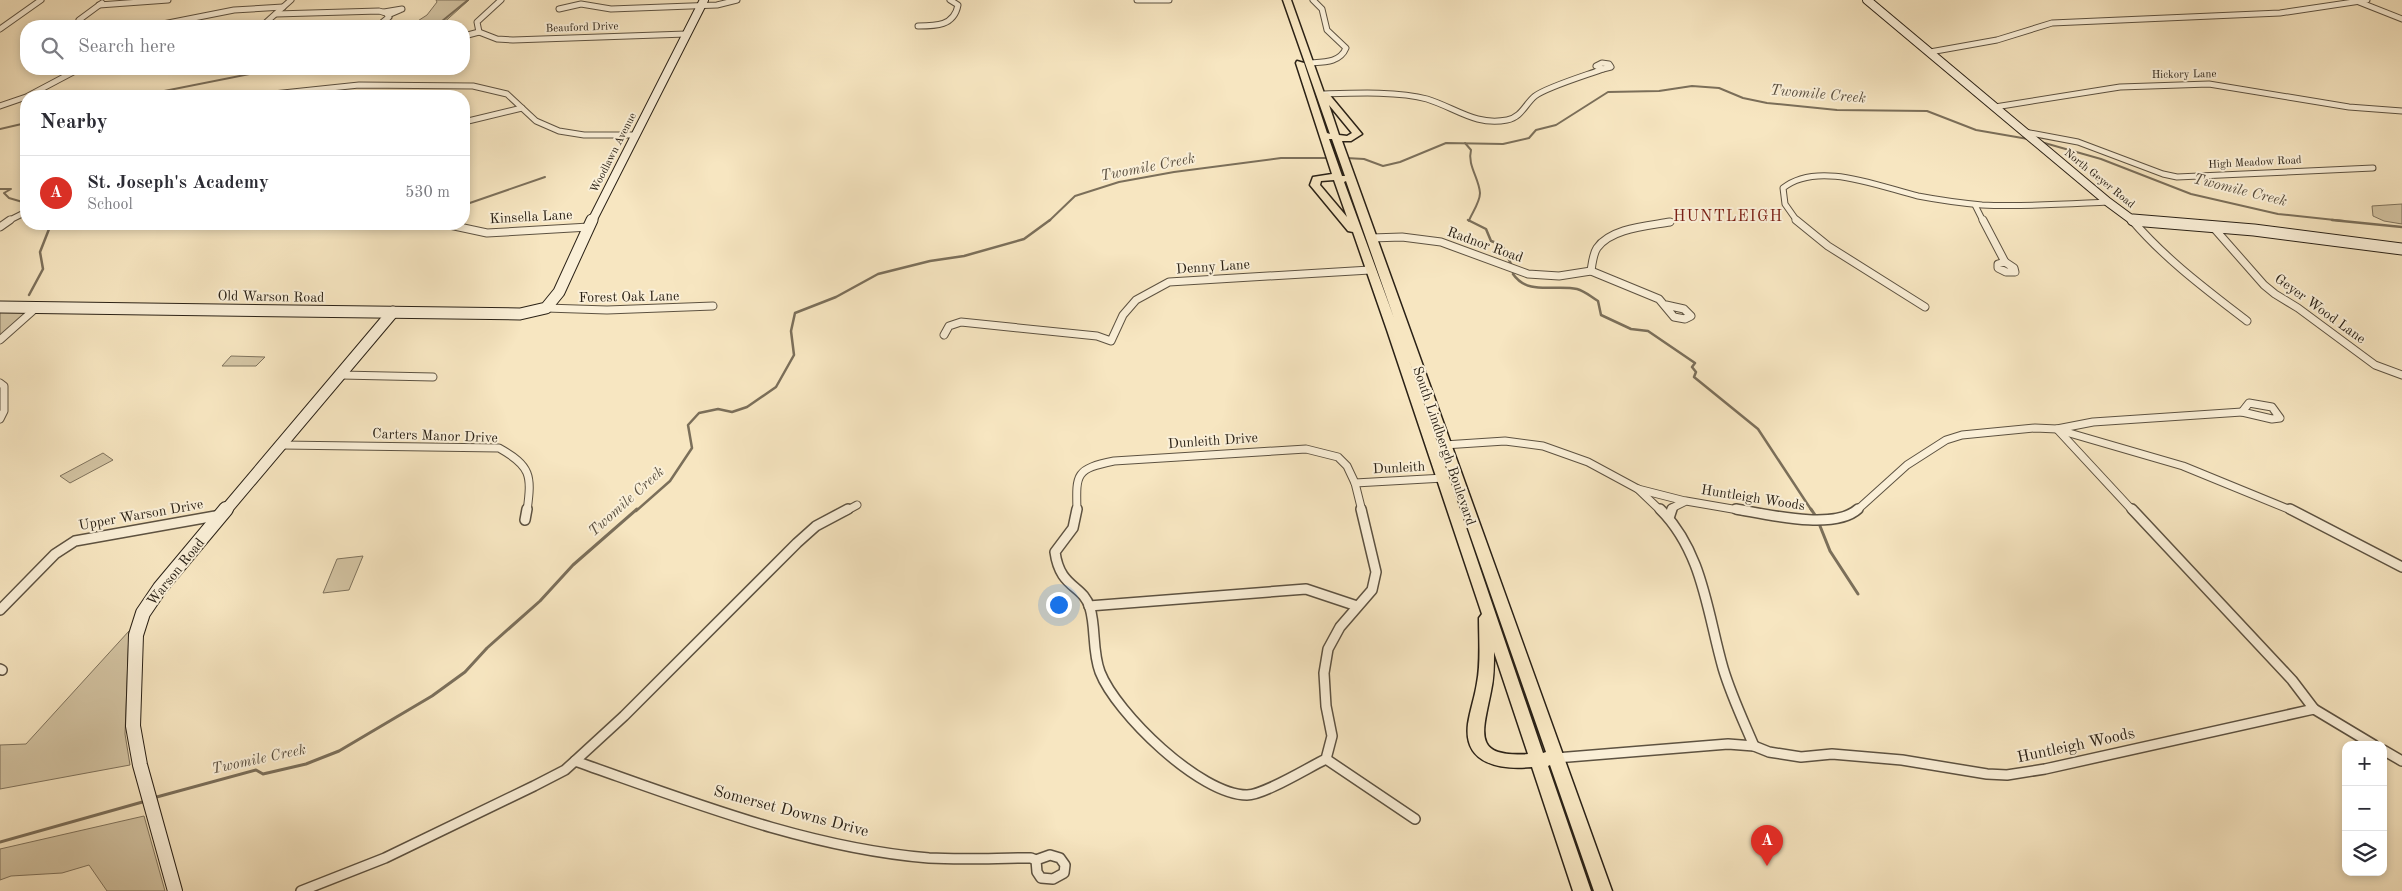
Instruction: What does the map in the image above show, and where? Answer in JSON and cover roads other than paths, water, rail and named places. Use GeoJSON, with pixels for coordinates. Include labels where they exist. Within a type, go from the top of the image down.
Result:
{"type":"FeatureCollection","features":[{"type":"Feature","properties":{"kind":"main road","name":"South Lindbergh Boulevard"},"geometry":{"type":"LineString","coordinates":[[1280,0],[1335,171],[1364,238],[1444,445],[1603,891]]}},
{"type":"Feature","properties":{"kind":"main road","name":"South Lindbergh Boulevard"},"geometry":{"type":"LineString","coordinates":[[1287,0],[1321,91],[1351,183],[1370,270],[1393,330],[1444,478],[1582,891]]}},
{"type":"Feature","properties":{"kind":"main road"},"geometry":{"type":"LineString","coordinates":[[1321,91],[1341,117],[1356,132],[1356,136],[1351,139],[1335,138],[1322,133]]}},
{"type":"Feature","properties":{"kind":"main road"},"geometry":{"type":"LineString","coordinates":[[1351,183],[1335,171],[1329,176],[1316,180],[1315,186],[1364,238]]}},
{"type":"Feature","properties":{"kind":"main road"},"geometry":{"type":"LineString","coordinates":[[1486,605],[1485,682],[1476,736],[1479,746],[1484,753],[1493,758],[1518,761],[1556,758]]}},
{"type":"Feature","properties":{"kind":"street"},"geometry":{"type":"LineString","coordinates":[[0,29],[41,0]]}},
{"type":"Feature","properties":{"kind":"street"},"geometry":{"type":"LineString","coordinates":[[79,20],[106,0]]}},
{"type":"Feature","properties":{"kind":"street"},"geometry":{"type":"LineString","coordinates":[[99,5],[168,0]]}},
{"type":"Feature","properties":{"kind":"street"},"geometry":{"type":"LineString","coordinates":[[269,20],[291,0]]}},
{"type":"Feature","properties":{"kind":"street"},"geometry":{"type":"LineString","coordinates":[[470,34],[479,32],[477,22],[501,0]]}},
{"type":"Feature","properties":{"kind":"street"},"geometry":{"type":"LineString","coordinates":[[576,0],[581,4]]}},
{"type":"Feature","properties":{"kind":"street"},"geometry":{"type":"LineString","coordinates":[[559,8],[581,4],[611,9],[737,0]]}},
{"type":"Feature","properties":{"kind":"street"},"geometry":{"type":"LineString","coordinates":[[918,26],[938,25],[953,20],[957,15],[958,5],[950,0]]}},
{"type":"Feature","properties":{"kind":"street"},"geometry":{"type":"LineString","coordinates":[[1137,0],[1169,0]]}},
{"type":"Feature","properties":{"kind":"street"},"geometry":{"type":"LineString","coordinates":[[1309,63],[1336,59],[1343,55],[1346,48],[1327,30],[1322,9],[1313,0]]}},
{"type":"Feature","properties":{"kind":"street","name":"North Geyer Road"},"geometry":{"type":"LineString","coordinates":[[1868,0],[2108,202],[2131,219],[2156,224],[2213,227],[2402,249]]}},
{"type":"Feature","properties":{"kind":"street"},"geometry":{"type":"LineString","coordinates":[[1930,52],[1997,40],[2052,23],[2273,13],[2367,0]]}},
{"type":"Feature","properties":{"kind":"street"},"geometry":{"type":"LineString","coordinates":[[2357,1],[2402,20]]}},
{"type":"Feature","properties":{"kind":"street","name":"Woodlawn Avenue"},"geometry":{"type":"LineString","coordinates":[[543,309],[559,292],[589,227],[702,3]]}},
{"type":"Feature","properties":{"kind":"street"},"geometry":{"type":"LineString","coordinates":[[183,20],[234,10],[283,7]]}},
{"type":"Feature","properties":{"kind":"street"},"geometry":{"type":"LineString","coordinates":[[276,14],[386,14],[385,20]]}},
{"type":"Feature","properties":{"kind":"street","name":"Beauford Drive"},"geometry":{"type":"LineString","coordinates":[[479,32],[497,39],[513,40],[686,34]]}},
{"type":"Feature","properties":{"kind":"street"},"geometry":{"type":"LineString","coordinates":[[1321,91],[1403,96],[1427,100],[1473,119],[1487,122],[1508,120],[1523,112],[1535,96],[1603,69]]}},
{"type":"Feature","properties":{"kind":"street"},"geometry":{"type":"LineString","coordinates":[[40,90],[68,75]]}},
{"type":"Feature","properties":{"kind":"street"},"geometry":{"type":"LineString","coordinates":[[310,90],[357,85],[445,84],[487,88],[502,92],[535,120],[549,128],[605,136],[636,135]]}},
{"type":"Feature","properties":{"kind":"street","name":"Hickory Lane"},"geometry":{"type":"LineString","coordinates":[[1995,107],[2120,87],[2209,84],[2342,106],[2402,111]]}},
{"type":"Feature","properties":{"kind":"street"},"geometry":{"type":"LineString","coordinates":[[0,106],[20,99]]}},
{"type":"Feature","properties":{"kind":"street"},"geometry":{"type":"LineString","coordinates":[[470,121],[522,108]]}},
{"type":"Feature","properties":{"kind":"street","name":"High Meadow Road"},"geometry":{"type":"LineString","coordinates":[[2027,134],[2078,142],[2163,174],[2177,177],[2373,168]]}},
{"type":"Feature","properties":{"kind":"street"},"geometry":{"type":"LineString","coordinates":[[1925,307],[1814,236],[1787,208],[1783,199],[1784,188],[1790,181],[1800,178],[1834,176],[1920,196],[1975,205],[2034,206],[2108,202]]}},
{"type":"Feature","properties":{"kind":"street"},"geometry":{"type":"LineString","coordinates":[[1975,205],[2005,262]]}},
{"type":"Feature","properties":{"kind":"street"},"geometry":{"type":"LineString","coordinates":[[0,227],[20,214]]}},
{"type":"Feature","properties":{"kind":"street"},"geometry":{"type":"LineString","coordinates":[[2131,219],[2149,240],[2202,287],[2247,321]]}},
{"type":"Feature","properties":{"kind":"street"},"geometry":{"type":"LineString","coordinates":[[1666,305],[1639,290],[1591,271],[1597,248],[1604,241],[1624,232],[1670,222]]}},
{"type":"Feature","properties":{"kind":"street","name":"Kinsella Lane"},"geometry":{"type":"LineString","coordinates":[[470,229],[487,233],[589,227]]}},
{"type":"Feature","properties":{"kind":"street","name":"Geyer Wood Lane"},"geometry":{"type":"LineString","coordinates":[[2213,227],[2264,285],[2275,294],[2298,308],[2375,365],[2402,375]]}},
{"type":"Feature","properties":{"kind":"street","name":"Radnor Road"},"geometry":{"type":"LineString","coordinates":[[1364,238],[1402,237],[1440,242],[1528,274],[1559,276],[1591,271]]}},
{"type":"Feature","properties":{"kind":"street","name":"Denny Lane"},"geometry":{"type":"LineString","coordinates":[[944,334],[949,326],[961,322],[1097,336],[1111,341],[1123,315],[1136,300],[1170,282],[1370,270]]}},
{"type":"Feature","properties":{"kind":"street","name":"Forest Oak Lane"},"geometry":{"type":"LineString","coordinates":[[543,309],[613,310],[713,306]]}},
{"type":"Feature","properties":{"kind":"street","name":"Old Warson Road"},"geometry":{"type":"LineString","coordinates":[[0,307],[520,314],[543,309]]}},
{"type":"Feature","properties":{"kind":"street"},"geometry":{"type":"LineString","coordinates":[[0,340],[36,308]]}},
{"type":"Feature","properties":{"kind":"street","name":"Warson Road"},"geometry":{"type":"LineString","coordinates":[[175,891],[140,766],[133,726],[136,634],[143,613],[160,588],[393,312]]}},
{"type":"Feature","properties":{"kind":"street"},"geometry":{"type":"LineString","coordinates":[[341,375],[433,377]]}},
{"type":"Feature","properties":{"kind":"street"},"geometry":{"type":"LineString","coordinates":[[0,383],[4,386],[5,395],[4,411],[0,419]]}},
{"type":"Feature","properties":{"kind":"street","name":"Huntleigh Woods"},"geometry":{"type":"LineString","coordinates":[[1444,445],[1505,441],[1543,446],[1588,462],[1638,489],[1686,501],[1800,520],[1828,520],[1855,512],[1903,468],[1946,440],[1962,435],[1999,430],[2057,429],[2093,422],[2242,412]]}},
{"type":"Feature","properties":{"kind":"street"},"geometry":{"type":"LineString","coordinates":[[2057,429],[2288,675],[2314,709],[2367,741]]}},
{"type":"Feature","properties":{"kind":"street","name":"Huntleigh Woods"},"geometry":{"type":"LineString","coordinates":[[2057,429],[2200,472],[2306,516],[2402,567]]}},
{"type":"Feature","properties":{"kind":"street","name":"Carters Manor Drive"},"geometry":{"type":"LineString","coordinates":[[282,445],[499,448],[517,457],[528,467],[531,480],[525,520]]}},
{"type":"Feature","properties":{"kind":"street","name":"Dunleith Drive"},"geometry":{"type":"LineString","coordinates":[[1090,606],[1057,568],[1055,552],[1069,534],[1076,520],[1078,510],[1075,487],[1078,479],[1089,468],[1114,461],[1306,449],[1338,457],[1347,466],[1355,483],[1376,572],[1372,590],[1340,627],[1328,649],[1324,673],[1326,706],[1332,736],[1326,759]]}},
{"type":"Feature","properties":{"kind":"street","name":"Dunleith"},"geometry":{"type":"LineString","coordinates":[[1355,483],[1444,478]]}},
{"type":"Feature","properties":{"kind":"street","name":"Huntleigh Woods"},"geometry":{"type":"LineString","coordinates":[[1638,489],[1669,518],[1679,531],[1691,554],[1710,608],[1731,691],[1754,746]]}},
{"type":"Feature","properties":{"kind":"street","name":"Huntleigh Woods"},"geometry":{"type":"LineString","coordinates":[[1669,518],[1672,508],[1686,501]]}},
{"type":"Feature","properties":{"kind":"street"},"geometry":{"type":"LineString","coordinates":[[301,891],[385,858],[565,770],[624,716],[797,543],[816,526],[857,505]]}},
{"type":"Feature","properties":{"kind":"street","name":"Upper Warson Drive"},"geometry":{"type":"LineString","coordinates":[[0,610],[55,554],[75,541],[224,514]]}},
{"type":"Feature","properties":{"kind":"street"},"geometry":{"type":"LineString","coordinates":[[1357,606],[1323,592],[1306,589],[1090,606],[1093,644],[1100,671],[1109,690],[1128,716],[1157,746],[1218,789],[1248,795],[1326,759],[1415,819]]}},
{"type":"Feature","properties":{"kind":"street","name":"Huntleigh Woods"},"geometry":{"type":"LineString","coordinates":[[1556,758],[1705,745],[1754,746],[1784,755],[1869,756],[2007,776],[2026,774],[2314,709]]}},
{"type":"Feature","properties":{"kind":"street"},"geometry":{"type":"LineString","coordinates":[[2387,752],[2402,761]]}},
{"type":"Feature","properties":{"kind":"street","name":"Somerset Downs Drive"},"geometry":{"type":"LineString","coordinates":[[575,761],[744,818],[844,845],[915,856],[1031,858],[1036,860]]}},
{"type":"Feature","properties":{"kind":"waterway"},"geometry":{"type":"LineString","coordinates":[[443,20],[468,0]]}},
{"type":"Feature","properties":{"kind":"waterway"},"geometry":{"type":"LineString","coordinates":[[169,90],[245,75]]}},
{"type":"Feature","properties":{"kind":"waterway","name":"Twomile Creek"},"geometry":{"type":"LineString","coordinates":[[1465,143],[1503,144],[1529,138],[1536,130],[1556,125],[1608,92],[1659,91],[1692,86],[1719,88],[1743,98],[1767,103],[1837,110],[1927,111],[1976,130],[2028,139]]}},
{"type":"Feature","properties":{"kind":"waterway"},"geometry":{"type":"LineString","coordinates":[[0,129],[20,124]]}},
{"type":"Feature","properties":{"kind":"waterway","name":"Twomile Creek"},"geometry":{"type":"LineString","coordinates":[[2041,142],[2101,159],[2191,194],[2278,214],[2344,221]]}},
{"type":"Feature","properties":{"kind":"waterway","name":"Twomile Creek"},"geometry":{"type":"LineString","coordinates":[[1346,158],[1364,159],[1383,166],[1400,162],[1446,143],[1465,143]]}},
{"type":"Feature","properties":{"kind":"waterway"},"geometry":{"type":"LineString","coordinates":[[1465,143],[1471,150],[1472,166],[1480,193],[1469,221]]}},
{"type":"Feature","properties":{"kind":"waterway","name":"Twomile Creek"},"geometry":{"type":"LineString","coordinates":[[1049,221],[1075,196],[1119,182],[1174,172],[1281,158],[1328,158]]}},
{"type":"Feature","properties":{"kind":"waterway"},"geometry":{"type":"LineString","coordinates":[[470,203],[545,177]]}},
{"type":"Feature","properties":{"kind":"waterway"},"geometry":{"type":"LineString","coordinates":[[0,189],[11,189],[4,193],[9,198],[20,201]]}},
{"type":"Feature","properties":{"kind":"waterway","name":"Twomile Creek"},"geometry":{"type":"LineString","coordinates":[[636,511],[670,481],[692,448],[688,425],[699,413],[718,409],[732,412],[747,407],[776,387],[794,355],[791,331],[795,313],[836,297],[878,274],[930,261],[964,256],[1024,239],[1050,220]]}},
{"type":"Feature","properties":{"kind":"waterway","name":"Twomile Creek"},"geometry":{"type":"LineString","coordinates":[[2332,220],[2402,227]]}},
{"type":"Feature","properties":{"kind":"waterway"},"geometry":{"type":"LineString","coordinates":[[1469,221],[1486,229],[1491,241],[1502,245],[1512,266]]}},
{"type":"Feature","properties":{"kind":"waterway"},"geometry":{"type":"LineString","coordinates":[[29,295],[43,269],[40,252],[49,230]]}},
{"type":"Feature","properties":{"kind":"waterway"},"geometry":{"type":"LineString","coordinates":[[1513,274],[1519,281],[1534,287],[1569,288],[1583,291],[1598,301],[1601,315],[1631,329],[1648,331],[1695,363],[1692,367],[1696,372],[1694,377],[1758,429],[1812,511]]}},
{"type":"Feature","properties":{"kind":"waterway","name":"Twomile Creek"},"geometry":{"type":"LineString","coordinates":[[153,798],[256,770],[263,774],[306,764],[339,751],[432,696],[465,672],[487,648],[540,601],[573,565],[637,509]]}},
{"type":"Feature","properties":{"kind":"waterway"},"geometry":{"type":"LineString","coordinates":[[1811,509],[1815,515]]}},
{"type":"Feature","properties":{"kind":"waterway"},"geometry":{"type":"LineString","coordinates":[[1820,526],[1830,551],[1858,594]]}},
{"type":"Feature","properties":{"kind":"waterway","name":"Twomile Creek"},"geometry":{"type":"LineString","coordinates":[[0,842],[146,801]]}},
{"type":"Feature","properties":{"kind":"place","name":"St. Joseph's Academy"},"geometry":{"type":"Point","coordinates":[1767,866]}},
{"type":"Feature","properties":{"kind":"district","name":"HUNTLEIGH"},"geometry":{"type":"Point","coordinates":[1728,217]}}]}
